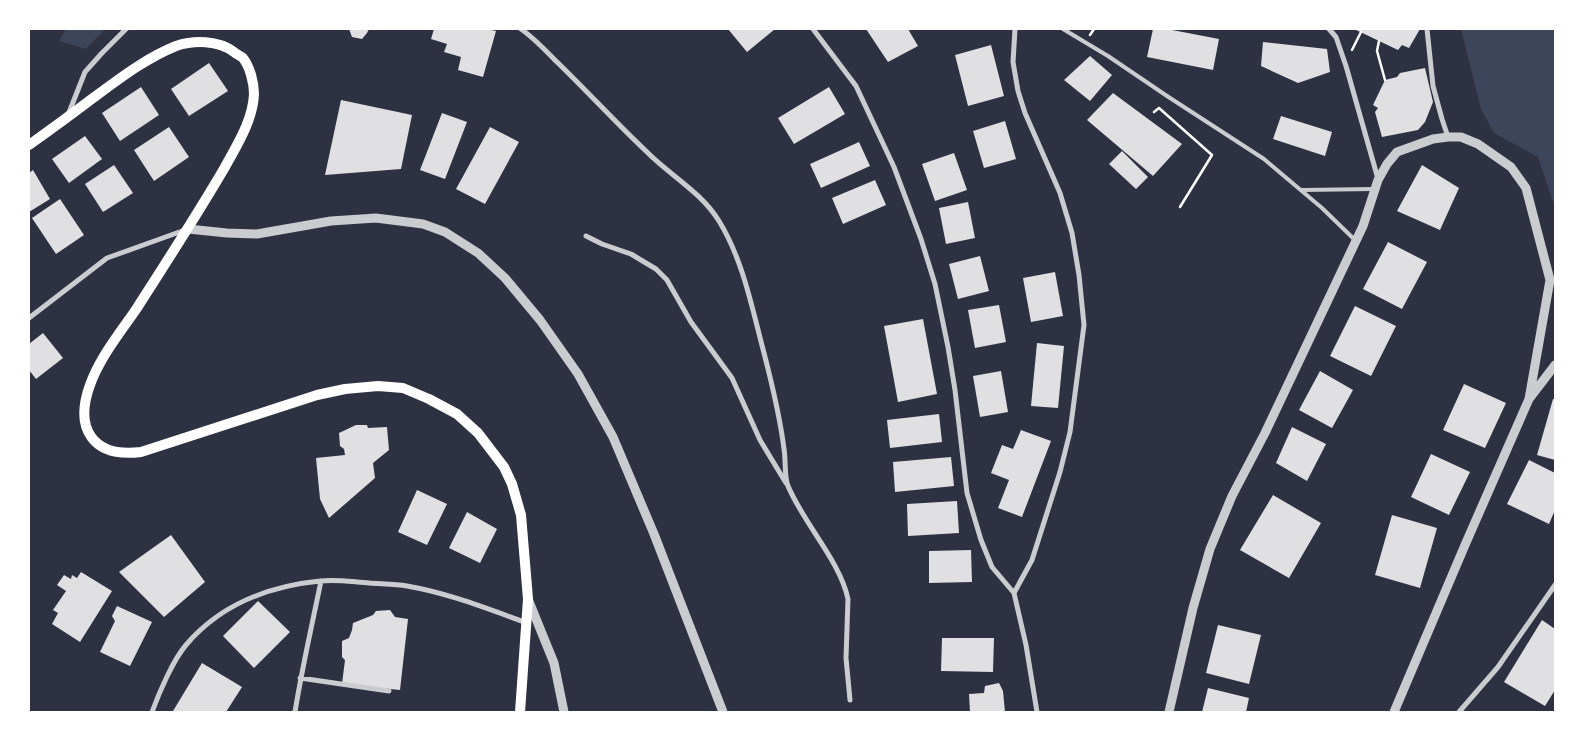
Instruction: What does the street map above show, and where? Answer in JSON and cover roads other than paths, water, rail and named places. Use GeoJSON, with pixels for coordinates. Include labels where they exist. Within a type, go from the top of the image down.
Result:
{"type":"FeatureCollection","features":[{"type":"Feature","properties":{"kind":"main road"},"geometry":{"type":"LineString","coordinates":[[29,145],[115,82],[153,57],[178,46],[197,42],[213,42],[227,46],[243,58],[250,71],[254,91],[250,114],[238,142],[199,212],[109,348],[90,385],[83,413],[86,431],[98,446],[128,454],[141,452],[317,395],[345,389],[378,386],[403,388],[457,414],[478,433],[504,467],[512,484],[521,515],[528,599],[520,712]]}},
{"type":"Feature","properties":{"kind":"street"},"geometry":{"type":"LineString","coordinates":[[66,118],[85,72],[126,29]]}},
{"type":"Feature","properties":{"kind":"street"},"geometry":{"type":"LineString","coordinates":[[521,29],[576,80],[650,155],[697,194],[719,221],[741,268],[764,354],[780,424],[787,485]]}},
{"type":"Feature","properties":{"kind":"street"},"geometry":{"type":"LineString","coordinates":[[813,29],[856,86],[894,167],[921,239],[935,284],[948,348],[967,493],[981,540],[992,567],[1014,593],[1026,645],[1037,712]]}},
{"type":"Feature","properties":{"kind":"street"},"geometry":{"type":"LineString","coordinates":[[1014,593],[1032,560],[1060,472],[1070,432],[1084,325],[1079,275],[1072,233],[1060,193],[1024,113],[1018,91],[1013,62],[1015,29]]}},
{"type":"Feature","properties":{"kind":"street"},"geometry":{"type":"LineString","coordinates":[[1329,29],[1336,37],[1346,66],[1377,184]]}},
{"type":"Feature","properties":{"kind":"street"},"geometry":{"type":"LineString","coordinates":[[1336,37],[1338,29]]}},
{"type":"Feature","properties":{"kind":"street"},"geometry":{"type":"LineString","coordinates":[[1427,29],[1433,86],[1448,137]]}},
{"type":"Feature","properties":{"kind":"street"},"geometry":{"type":"LineString","coordinates":[[1169,712],[1191,617],[1210,549],[1232,496],[1265,433],[1363,226],[1386,164],[1397,152],[1433,139],[1462,137],[1478,144],[1516,172],[1526,188],[1552,281],[1529,399],[1394,712]]}},
{"type":"Feature","properties":{"kind":"street"},"geometry":{"type":"LineString","coordinates":[[29,318],[107,258],[188,229],[256,234],[283,231],[331,221],[376,218],[423,224],[446,232],[478,254],[505,278],[540,320],[578,374],[613,437],[723,712]]}},
{"type":"Feature","properties":{"kind":"street"},"geometry":{"type":"LineString","coordinates":[[586,236],[631,254],[656,270],[667,280],[691,322],[732,378],[760,440],[844,583],[848,600],[846,658],[850,700]]}},
{"type":"Feature","properties":{"kind":"street"},"geometry":{"type":"LineString","coordinates":[[1529,399],[1555,365]]}},
{"type":"Feature","properties":{"kind":"street"},"geometry":{"type":"LineString","coordinates":[[152,712],[174,664],[186,645],[224,611],[246,599],[293,585],[321,581],[406,586],[453,597],[527,623]]}},
{"type":"Feature","properties":{"kind":"street"},"geometry":{"type":"LineString","coordinates":[[295,712],[300,678],[321,581]]}},
{"type":"Feature","properties":{"kind":"street"},"geometry":{"type":"LineString","coordinates":[[1459,712],[1498,667],[1555,584]]}},
{"type":"Feature","properties":{"kind":"street"},"geometry":{"type":"LineString","coordinates":[[528,599],[554,663],[564,712]]}},
{"type":"Feature","properties":{"kind":"street"},"geometry":{"type":"LineString","coordinates":[[300,678],[389,691]]}},
{"type":"Feature","properties":{"kind":"lane"},"geometry":{"type":"LineString","coordinates":[[1063,29],[1108,56],[1264,160],[1302,190],[1356,241]]}},
{"type":"Feature","properties":{"kind":"lane"},"geometry":{"type":"LineString","coordinates":[[1302,190],[1377,184]]}}]}
